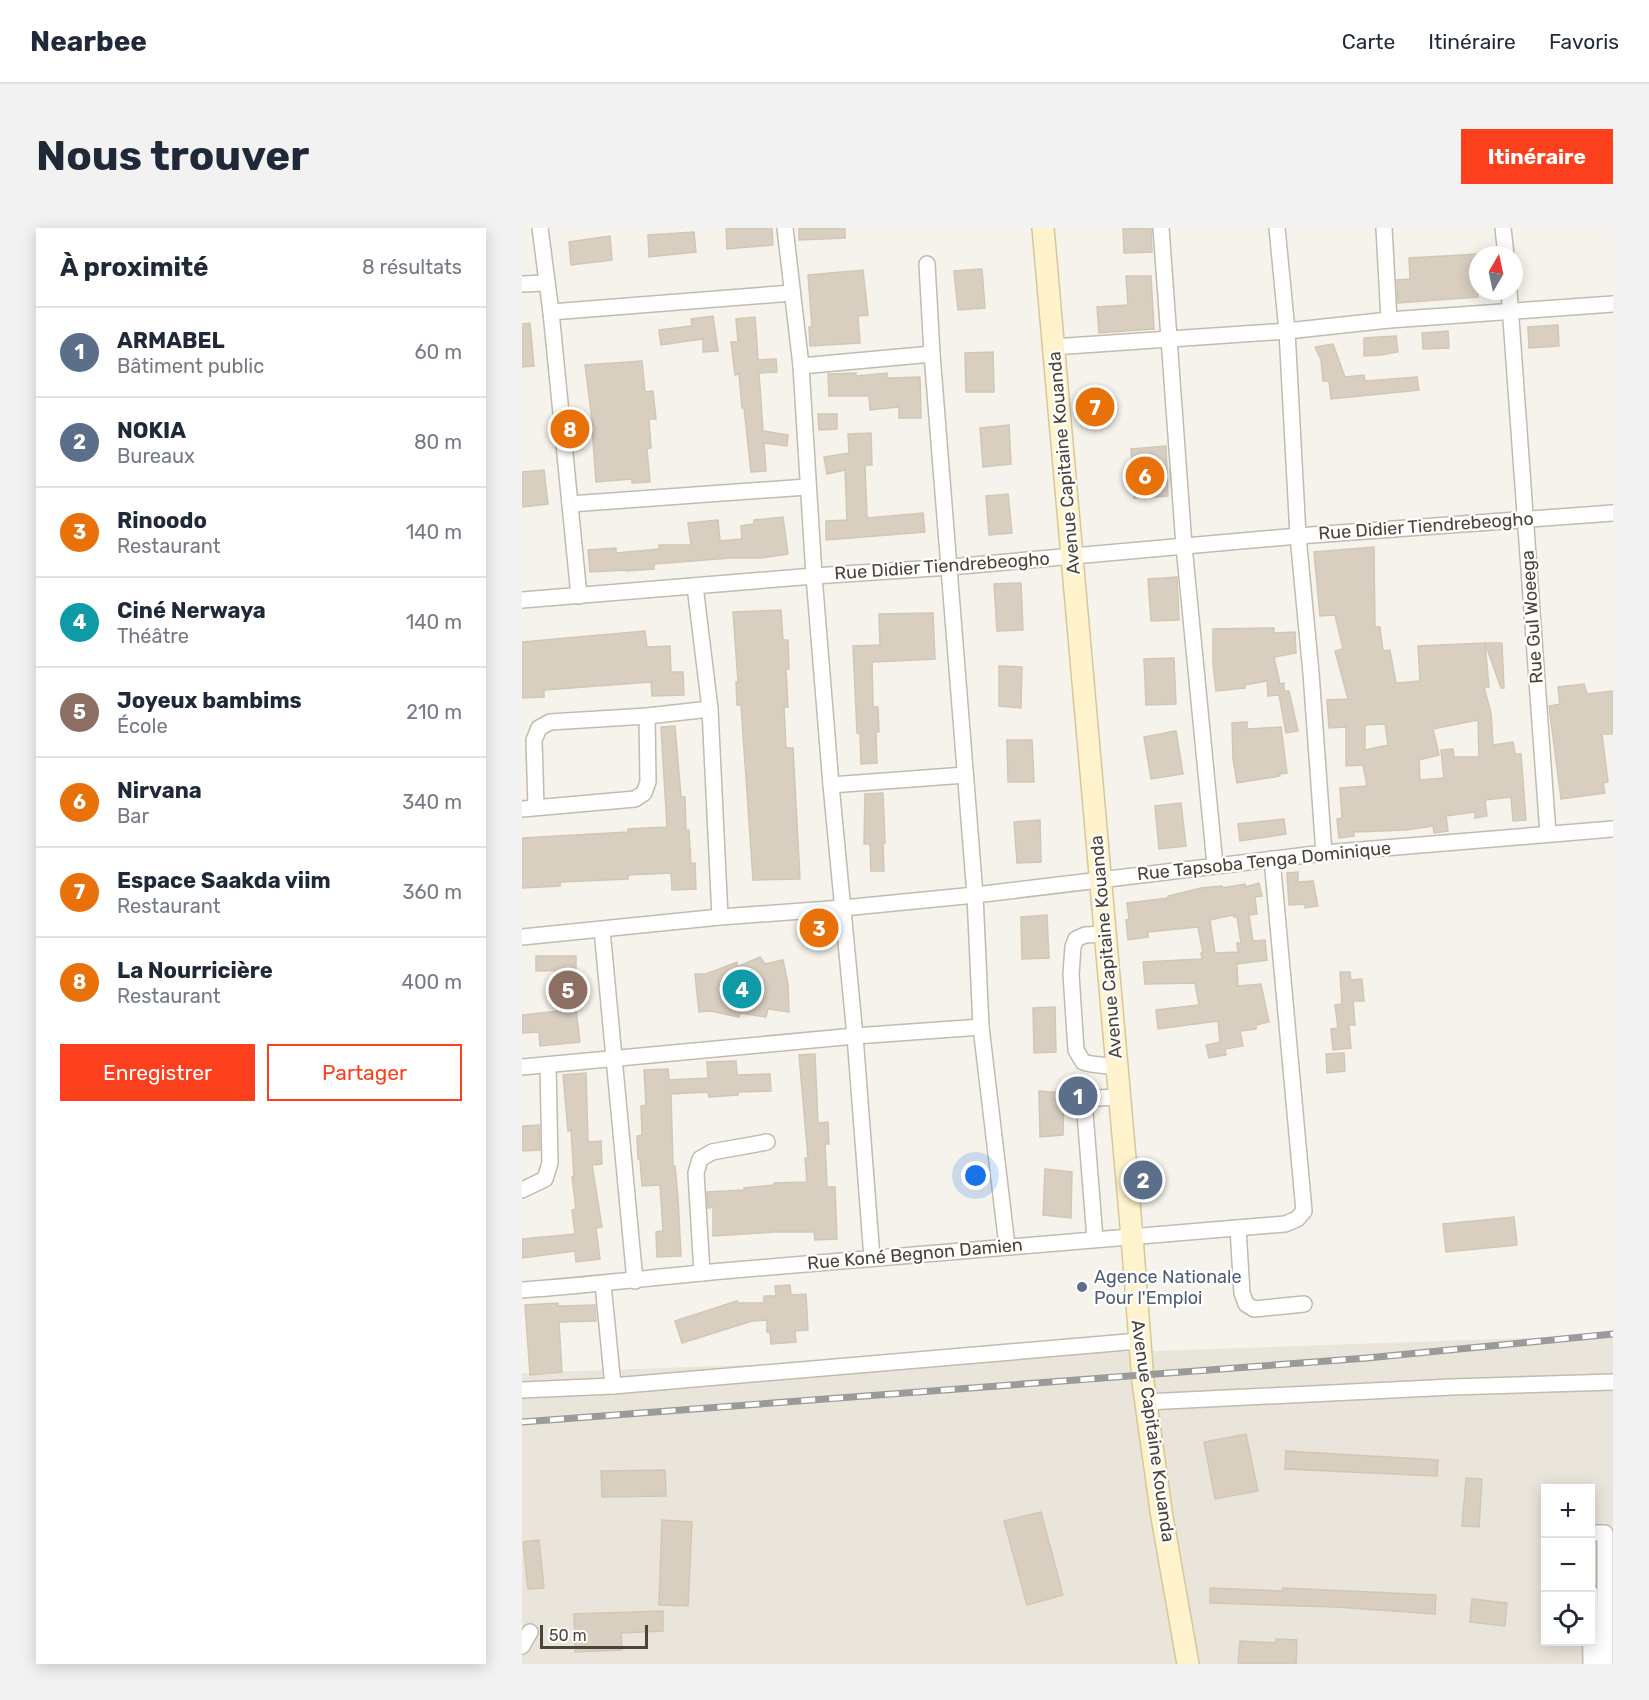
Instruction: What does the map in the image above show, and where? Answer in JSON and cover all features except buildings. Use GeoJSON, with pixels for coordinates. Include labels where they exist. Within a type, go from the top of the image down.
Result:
{"type":"FeatureCollection","features":[{"type":"Feature","properties":{"kind":"street"},"geometry":{"type":"LineString","coordinates":[[540,228],[579,596]]}},
{"type":"Feature","properties":{"kind":"street"},"geometry":{"type":"LineString","coordinates":[[785,228],[801,366],[814,576],[855,1036],[872,1258]]}},
{"type":"Feature","properties":{"kind":"street","name":"Avenue Capitaine Kouanda"},"geometry":{"type":"LineString","coordinates":[[1043,228],[1132,1237],[1139,1341],[1162,1517],[1188,1664]]}},
{"type":"Feature","properties":{"kind":"street"},"geometry":{"type":"LineString","coordinates":[[1161,228],[1184,546],[1215,865]]}},
{"type":"Feature","properties":{"kind":"street"},"geometry":{"type":"LineString","coordinates":[[1277,228],[1287,331],[1298,536],[1324,853]]}},
{"type":"Feature","properties":{"kind":"street"},"geometry":{"type":"LineString","coordinates":[[1384,228],[1389,320]]}},
{"type":"Feature","properties":{"kind":"street"},"geometry":{"type":"LineString","coordinates":[[1503,228],[1505,246]]}},
{"type":"Feature","properties":{"kind":"street"},"geometry":{"type":"LineString","coordinates":[[927,264],[932,354],[975,895],[981,1027],[1007,1246]]}},
{"type":"Feature","properties":{"kind":"street"},"geometry":{"type":"LineString","coordinates":[[522,284],[547,283]]}},
{"type":"Feature","properties":{"kind":"street"},"geometry":{"type":"LineString","coordinates":[[550,312],[792,293]]}},
{"type":"Feature","properties":{"kind":"street","name":"Rue Gul Woeega"},"geometry":{"type":"LineString","coordinates":[[1510,300],[1548,834]]}},
{"type":"Feature","properties":{"kind":"street"},"geometry":{"type":"LineString","coordinates":[[1053,347],[1287,331],[1389,320],[1613,304]]}},
{"type":"Feature","properties":{"kind":"street"},"geometry":{"type":"LineString","coordinates":[[801,366],[932,354]]}},
{"type":"Feature","properties":{"kind":"street"},"geometry":{"type":"LineString","coordinates":[[570,504],[807,487]]}},
{"type":"Feature","properties":{"kind":"street","name":"Rue Didier Tiendrebeogho"},"geometry":{"type":"LineString","coordinates":[[522,600],[1072,557],[1298,536],[1613,513]]}},
{"type":"Feature","properties":{"kind":"street"},"geometry":{"type":"LineString","coordinates":[[695,586],[710,709],[720,917]]}},
{"type":"Feature","properties":{"kind":"street"},"geometry":{"type":"LineString","coordinates":[[647,716],[648,783],[644,793],[635,799],[529,808],[534,740],[539,728],[550,722],[647,716],[710,709]]}},
{"type":"Feature","properties":{"kind":"street"},"geometry":{"type":"LineString","coordinates":[[831,785],[965,775]]}},
{"type":"Feature","properties":{"kind":"street","name":"Rue Tapsoba Tenga Dominique"},"geometry":{"type":"LineString","coordinates":[[522,937],[975,895],[1324,853],[1613,829]]}},
{"type":"Feature","properties":{"kind":"street","name":"Rue Koné Begnon Damien"},"geometry":{"type":"LineString","coordinates":[[522,1290],[1007,1246],[1285,1224],[1297,1219],[1304,1211],[1272,859]]}},
{"type":"Feature","properties":{"kind":"street"},"geometry":{"type":"LineString","coordinates":[[602,930],[635,1281]]}},
{"type":"Feature","properties":{"kind":"street"},"geometry":{"type":"LineString","coordinates":[[1105,934],[1085,935],[1076,939],[1073,947],[1071,975],[1076,1050],[1083,1062],[1117,1067]]}},
{"type":"Feature","properties":{"kind":"street"},"geometry":{"type":"LineString","coordinates":[[522,1067],[855,1036],[981,1027]]}},
{"type":"Feature","properties":{"kind":"street"},"geometry":{"type":"LineString","coordinates":[[522,1190],[545,1179],[550,1163],[548,1065]]}},
{"type":"Feature","properties":{"kind":"street"},"geometry":{"type":"LineString","coordinates":[[1095,1239],[1085,1113],[1088,1102],[1096,1098],[1119,1097]]}},
{"type":"Feature","properties":{"kind":"street"},"geometry":{"type":"LineString","coordinates":[[702,1273],[696,1173],[700,1158],[712,1152],[767,1142]]}},
{"type":"Feature","properties":{"kind":"street"},"geometry":{"type":"LineString","coordinates":[[1238,1228],[1242,1293],[1246,1304],[1254,1309],[1304,1304]]}},
{"type":"Feature","properties":{"kind":"street"},"geometry":{"type":"LineString","coordinates":[[603,1284],[613,1386]]}},
{"type":"Feature","properties":{"kind":"street"},"geometry":{"type":"LineString","coordinates":[[522,1390],[613,1386],[1139,1341]]}},
{"type":"Feature","properties":{"kind":"street"},"geometry":{"type":"LineString","coordinates":[[1146,1402],[1452,1387],[1613,1382]]}},
{"type":"Feature","properties":{"kind":"street"},"geometry":{"type":"LineString","coordinates":[[1595,1533],[1605,1533],[1605,1664]]}},
{"type":"Feature","properties":{"kind":"street"},"geometry":{"type":"LineString","coordinates":[[522,1646],[530,1632]]}},
{"type":"Feature","properties":{"kind":"street"},"geometry":{"type":"LineString","coordinates":[[1591,1646],[1591,1664]]}},
{"type":"Feature","properties":{"kind":"shaded area"},"geometry":{"type":"Polygon","coordinates":[[[1613,1335],[1613,1664],[522,1664],[522,1373],[1613,1335]]]}},
{"type":"Feature","properties":{"kind":"railway"},"geometry":{"type":"LineString","coordinates":[[522,1422],[1367,1358],[1613,1334]]}},
{"type":"Feature","properties":{"kind":"place","name":"Espace Saakda viim"},"geometry":{"type":"Point","coordinates":[1095,407]}},
{"type":"Feature","properties":{"kind":"place","name":"La Nourricière"},"geometry":{"type":"Point","coordinates":[570,429]}},
{"type":"Feature","properties":{"kind":"place","name":"Nirvana"},"geometry":{"type":"Point","coordinates":[1145,476]}},
{"type":"Feature","properties":{"kind":"place","name":"Rinoodo"},"geometry":{"type":"Point","coordinates":[819,928]}},
{"type":"Feature","properties":{"kind":"place","name":"Ciné Nerwaya"},"geometry":{"type":"Point","coordinates":[742,989]}},
{"type":"Feature","properties":{"kind":"place","name":"Joyeux bambims"},"geometry":{"type":"Point","coordinates":[568,990]}},
{"type":"Feature","properties":{"kind":"place","name":"ARMABEL"},"geometry":{"type":"Point","coordinates":[1078,1096]}},
{"type":"Feature","properties":{"kind":"place","name":"NOKIA"},"geometry":{"type":"Point","coordinates":[1143,1180]}},
{"type":"Feature","properties":{"kind":"place","name":"Agence Nationale Pour l'Emploi"},"geometry":{"type":"Point","coordinates":[1082,1287]}}]}
